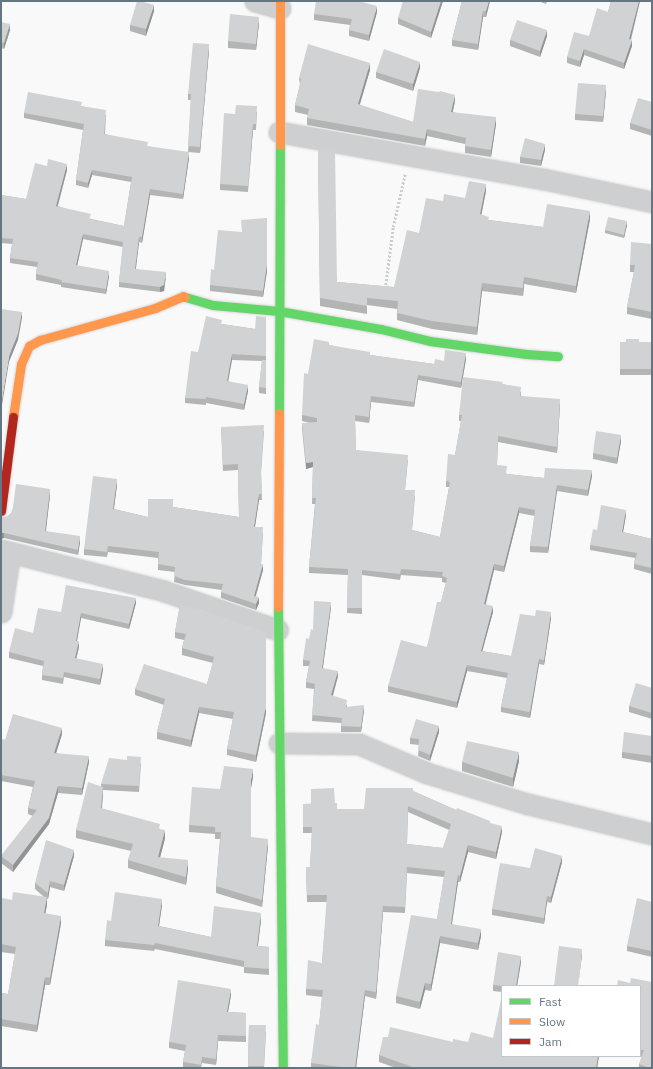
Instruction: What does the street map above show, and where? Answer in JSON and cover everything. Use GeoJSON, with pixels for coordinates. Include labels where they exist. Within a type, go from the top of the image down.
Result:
{"type":"FeatureCollection","features":[{"type":"Feature","properties":{"kind":"street"},"geometry":{"type":"LineString","coordinates":[[255,1],[280,5],[278,630],[284,1068]]}},
{"type":"Feature","properties":{"kind":"street"},"geometry":{"type":"LineString","coordinates":[[279,132],[543,179],[652,202]]}},
{"type":"Feature","properties":{"kind":"street"},"geometry":{"type":"LineString","coordinates":[[1,511],[7,453],[21,364],[24,354],[29,346],[40,340],[155,308],[183,296],[213,305],[279,311],[381,329],[430,341],[526,354],[558,356]]}},
{"type":"Feature","properties":{"kind":"street"},"geometry":{"type":"LineString","coordinates":[[1,612],[6,551],[164,591],[278,630]]}},
{"type":"Feature","properties":{"kind":"street"},"geometry":{"type":"LineString","coordinates":[[279,743],[359,744],[427,772],[521,802],[652,834]]}},
{"type":"Feature","properties":{"kind":"path"},"geometry":{"type":"LineString","coordinates":[[385,291],[389,271],[393,227],[409,156]]}},
{"type":"Feature","properties":{"kind":"building"},"geometry":{"type":"Polygon","coordinates":[[[137,1],[154,5],[146,29],[130,25],[137,1]]]}},
{"type":"Feature","properties":{"kind":"building"},"geometry":{"type":"Polygon","coordinates":[[[316,1],[358,1],[377,6],[369,35],[349,30],[352,19],[314,14],[316,1]]]}},
{"type":"Feature","properties":{"kind":"building"},"geometry":{"type":"Polygon","coordinates":[[[403,1],[441,1],[431,32],[398,18],[403,1]]]}},
{"type":"Feature","properties":{"kind":"building"},"geometry":{"type":"Polygon","coordinates":[[[462,1],[489,1],[486,11],[483,11],[478,44],[452,40],[462,1]]]}},
{"type":"Feature","properties":{"kind":"building"},"geometry":{"type":"Polygon","coordinates":[[[611,1],[639,1],[629,39],[632,40],[624,63],[584,49],[580,61],[567,57],[574,32],[589,36],[597,8],[608,12],[611,1]]]}},
{"type":"Feature","properties":{"kind":"building"},"geometry":{"type":"Polygon","coordinates":[[[230,14],[259,17],[256,44],[228,41],[230,14]]]}},
{"type":"Feature","properties":{"kind":"building"},"geometry":{"type":"Polygon","coordinates":[[[517,20],[547,30],[540,51],[510,40],[517,20]]]}},
{"type":"Feature","properties":{"kind":"building"},"geometry":{"type":"Polygon","coordinates":[[[1,22],[10,24],[4,43],[1,42],[1,22]]]}},
{"type":"Feature","properties":{"kind":"building"},"geometry":{"type":"Polygon","coordinates":[[[193,43],[209,44],[200,147],[188,146],[191,94],[188,94],[193,43]]]}},
{"type":"Feature","properties":{"kind":"building"},"geometry":{"type":"Polygon","coordinates":[[[308,44],[370,63],[358,104],[413,122],[418,89],[440,91],[455,95],[451,112],[496,117],[491,150],[465,146],[466,138],[427,129],[425,139],[307,118],[309,109],[295,105],[301,79],[299,78],[308,44]]]}},
{"type":"Feature","properties":{"kind":"building"},"geometry":{"type":"Polygon","coordinates":[[[384,49],[420,62],[413,84],[376,72],[384,49]]]}},
{"type":"Feature","properties":{"kind":"building"},"geometry":{"type":"Polygon","coordinates":[[[578,83],[606,85],[603,116],[575,114],[578,83]]]}},
{"type":"Feature","properties":{"kind":"building"},"geometry":{"type":"Polygon","coordinates":[[[28,92],[82,102],[81,106],[106,110],[104,134],[148,142],[147,146],[189,152],[183,194],[150,189],[142,237],[139,237],[135,269],[166,272],[164,285],[160,287],[119,282],[123,242],[83,234],[76,265],[109,271],[106,289],[61,282],[62,280],[36,274],[38,262],[10,258],[13,239],[1,238],[1,195],[26,199],[35,163],[47,166],[48,159],[67,164],[56,206],[91,214],[89,219],[124,226],[132,177],[92,170],[88,183],[76,180],[84,124],[24,113],[28,92]]]}},
{"type":"Feature","properties":{"kind":"building"},"geometry":{"type":"Polygon","coordinates":[[[638,98],[652,102],[652,130],[630,123],[638,98]]]}},
{"type":"Feature","properties":{"kind":"building"},"geometry":{"type":"Polygon","coordinates":[[[236,105],[257,106],[256,124],[253,124],[248,186],[220,184],[224,113],[235,114],[236,105]]]}},
{"type":"Feature","properties":{"kind":"building"},"geometry":{"type":"Polygon","coordinates":[[[525,138],[545,144],[541,160],[520,157],[525,138]]]}},
{"type":"Feature","properties":{"kind":"building"},"geometry":{"type":"Polygon","coordinates":[[[335,149],[337,282],[394,287],[407,230],[419,233],[426,198],[443,201],[444,194],[465,198],[469,181],[486,184],[480,214],[489,217],[488,220],[543,227],[547,204],[590,211],[576,286],[524,277],[523,288],[482,283],[477,327],[432,321],[397,313],[398,301],[367,298],[367,306],[320,298],[318,150],[335,149]]]}},
{"type":"Feature","properties":{"kind":"building"},"geometry":{"type":"Polygon","coordinates":[[[608,217],[627,221],[624,235],[605,230],[608,217]]]}},
{"type":"Feature","properties":{"kind":"building"},"geometry":{"type":"Polygon","coordinates":[[[267,218],[267,264],[263,291],[210,285],[211,269],[214,270],[218,230],[242,232],[241,220],[267,218]]]}},
{"type":"Feature","properties":{"kind":"building"},"geometry":{"type":"Polygon","coordinates":[[[631,242],[652,244],[652,312],[627,307],[635,265],[630,265],[631,242]]]}},
{"type":"Feature","properties":{"kind":"building"},"geometry":{"type":"Polygon","coordinates":[[[1,309],[22,312],[18,334],[9,356],[1,405],[1,309]]]}},
{"type":"Feature","properties":{"kind":"building"},"geometry":{"type":"Polygon","coordinates":[[[206,316],[222,320],[221,324],[255,329],[256,316],[266,317],[266,356],[232,354],[227,381],[248,385],[244,404],[206,397],[206,399],[185,398],[191,351],[198,352],[206,316]]]}},
{"type":"Feature","properties":{"kind":"building"},"geometry":{"type":"Polygon","coordinates":[[[314,339],[329,342],[329,345],[370,352],[370,355],[434,364],[435,359],[444,361],[445,350],[466,353],[461,382],[418,375],[414,402],[371,396],[369,417],[355,415],[356,450],[408,455],[405,490],[415,490],[412,530],[440,537],[450,482],[446,481],[448,454],[455,455],[462,415],[459,415],[463,377],[503,382],[502,384],[521,387],[520,396],[560,399],[557,447],[498,436],[497,465],[507,466],[506,474],[544,478],[545,468],[592,470],[588,490],[557,485],[548,547],[530,546],[535,510],[519,507],[504,566],[494,564],[484,604],[493,606],[481,651],[511,656],[520,614],[535,616],[536,610],[551,612],[544,660],[539,659],[530,712],[501,707],[508,673],[467,665],[457,702],[388,686],[401,640],[427,647],[437,602],[441,602],[447,578],[442,576],[443,572],[401,569],[400,574],[362,570],[362,608],[347,608],[348,569],[309,567],[316,498],[312,498],[313,462],[306,463],[302,423],[317,422],[317,418],[302,415],[304,373],[308,374],[314,339]]]}},
{"type":"Feature","properties":{"kind":"building"},"geometry":{"type":"Polygon","coordinates":[[[626,339],[639,339],[639,342],[652,342],[652,369],[620,369],[620,342],[626,342],[626,339]]]}},
{"type":"Feature","properties":{"kind":"building"},"geometry":{"type":"Polygon","coordinates":[[[262,360],[266,360],[266,388],[259,387],[262,360]]]}},
{"type":"Feature","properties":{"kind":"building"},"geometry":{"type":"Polygon","coordinates":[[[264,425],[261,470],[262,494],[259,494],[254,527],[263,527],[261,564],[263,564],[254,596],[259,597],[256,604],[221,592],[223,584],[185,580],[174,576],[175,567],[158,564],[159,552],[108,546],[107,552],[84,549],[93,476],[117,479],[113,509],[148,517],[148,499],[173,499],[173,507],[239,517],[238,464],[223,465],[221,427],[264,425]]]}},
{"type":"Feature","properties":{"kind":"building"},"geometry":{"type":"Polygon","coordinates":[[[596,431],[621,435],[617,458],[593,453],[596,431]]]}},
{"type":"Feature","properties":{"kind":"building"},"geometry":{"type":"Polygon","coordinates":[[[16,484],[50,489],[45,531],[80,536],[78,550],[1,533],[1,517],[6,517],[11,513],[16,484]]]}},
{"type":"Feature","properties":{"kind":"building"},"geometry":{"type":"Polygon","coordinates":[[[601,505],[626,510],[622,532],[652,539],[652,568],[634,564],[637,553],[590,545],[593,529],[597,530],[601,505]]]}},
{"type":"Feature","properties":{"kind":"building"},"geometry":{"type":"Polygon","coordinates":[[[66,585],[136,598],[129,624],[81,613],[76,641],[79,641],[75,658],[103,664],[100,679],[64,672],[63,678],[42,675],[44,661],[9,652],[15,628],[33,633],[38,608],[61,612],[66,585]]]}},
{"type":"Feature","properties":{"kind":"building"},"geometry":{"type":"Polygon","coordinates":[[[314,601],[331,602],[322,668],[338,671],[331,695],[347,700],[346,707],[364,705],[361,727],[341,726],[342,718],[312,715],[315,684],[306,682],[310,661],[303,660],[306,638],[309,639],[311,629],[313,630],[314,601]]]}},
{"type":"Feature","properties":{"kind":"building"},"geometry":{"type":"Polygon","coordinates":[[[180,605],[199,609],[266,632],[266,706],[256,755],[227,749],[234,712],[199,707],[191,740],[157,732],[165,699],[135,689],[144,664],[207,684],[214,657],[182,648],[186,634],[175,632],[180,605]]]}},
{"type":"Feature","properties":{"kind":"building"},"geometry":{"type":"Polygon","coordinates":[[[636,683],[652,688],[652,713],[629,706],[636,683]]]}},
{"type":"Feature","properties":{"kind":"building"},"geometry":{"type":"Polygon","coordinates":[[[13,714],[62,728],[54,753],[89,756],[82,788],[58,786],[49,818],[13,865],[1,856],[37,810],[28,808],[35,781],[1,775],[1,739],[5,740],[13,714]]]}},
{"type":"Feature","properties":{"kind":"building"},"geometry":{"type":"Polygon","coordinates":[[[416,719],[439,726],[430,755],[418,750],[419,739],[410,738],[416,719]]]}},
{"type":"Feature","properties":{"kind":"building"},"geometry":{"type":"Polygon","coordinates":[[[624,732],[652,736],[652,756],[622,752],[624,732]]]}},
{"type":"Feature","properties":{"kind":"building"},"geometry":{"type":"Polygon","coordinates":[[[467,741],[519,752],[513,778],[462,762],[467,741]]]}},
{"type":"Feature","properties":{"kind":"building"},"geometry":{"type":"Polygon","coordinates":[[[127,756],[141,757],[139,786],[101,784],[109,758],[127,760],[127,756]]]}},
{"type":"Feature","properties":{"kind":"building"},"geometry":{"type":"Polygon","coordinates":[[[224,766],[253,769],[251,780],[251,837],[268,839],[262,900],[216,886],[221,832],[215,832],[215,827],[189,825],[192,787],[220,789],[224,766]]]}},
{"type":"Feature","properties":{"kind":"building"},"geometry":{"type":"Polygon","coordinates":[[[88,782],[103,787],[101,808],[160,824],[159,829],[165,830],[158,857],[188,860],[186,877],[128,860],[133,844],[76,830],[88,782]]]}},
{"type":"Feature","properties":{"kind":"building"},"geometry":{"type":"Polygon","coordinates":[[[334,788],[337,809],[364,809],[366,788],[413,788],[413,791],[456,810],[457,808],[490,821],[490,823],[502,826],[496,852],[468,845],[460,876],[458,875],[451,924],[481,929],[478,943],[440,936],[431,984],[425,983],[420,1002],[396,996],[411,915],[437,919],[445,871],[407,867],[405,907],[383,906],[376,992],[365,990],[355,1068],[311,1063],[316,1024],[319,1025],[323,990],[306,989],[308,960],[322,963],[327,895],[307,895],[306,867],[310,867],[312,827],[303,827],[303,804],[311,804],[311,789],[334,788]],[[408,806],[407,844],[443,848],[451,824],[408,806]]]}},
{"type":"Feature","properties":{"kind":"building"},"geometry":{"type":"Polygon","coordinates":[[[46,840],[74,850],[64,885],[50,881],[48,893],[35,883],[46,840]]]}},
{"type":"Feature","properties":{"kind":"building"},"geometry":{"type":"Polygon","coordinates":[[[535,848],[562,856],[551,897],[547,896],[544,918],[492,909],[500,863],[530,868],[535,848]]]}},
{"type":"Feature","properties":{"kind":"building"},"geometry":{"type":"Polygon","coordinates":[[[13,892],[47,897],[44,913],[61,916],[50,978],[45,977],[37,1025],[1,1019],[1,993],[8,994],[16,947],[1,944],[1,903],[2,898],[12,900],[13,892]]]}},
{"type":"Feature","properties":{"kind":"building"},"geometry":{"type":"Polygon","coordinates":[[[115,892],[162,899],[158,926],[211,937],[214,906],[261,913],[257,946],[269,947],[269,969],[244,967],[244,961],[155,943],[154,945],[105,940],[107,920],[111,921],[115,892]]]}},
{"type":"Feature","properties":{"kind":"building"},"geometry":{"type":"Polygon","coordinates":[[[637,898],[652,902],[652,951],[627,946],[637,898]]]}},
{"type":"Feature","properties":{"kind":"building"},"geometry":{"type":"Polygon","coordinates":[[[559,946],[582,949],[578,985],[554,985],[559,946]]]}},
{"type":"Feature","properties":{"kind":"building"},"geometry":{"type":"Polygon","coordinates":[[[498,952],[521,956],[516,985],[493,985],[498,952]]]}},
{"type":"Feature","properties":{"kind":"building"},"geometry":{"type":"Polygon","coordinates":[[[631,978],[652,982],[652,1068],[639,1064],[644,1050],[641,1050],[641,985],[617,985],[618,980],[630,983],[631,978]]]}},
{"type":"Feature","properties":{"kind":"building"},"geometry":{"type":"Polygon","coordinates":[[[178,980],[231,989],[227,1012],[246,1013],[246,1036],[218,1035],[216,1059],[202,1057],[201,1065],[183,1062],[186,1045],[169,1042],[178,980]]]}},
{"type":"Feature","properties":{"kind":"building"},"geometry":{"type":"Polygon","coordinates":[[[501,1000],[501,1057],[598,1057],[596,1068],[415,1068],[379,1055],[383,1037],[388,1037],[390,1027],[453,1042],[453,1039],[468,1042],[471,1032],[493,1038],[501,1000]]]}},
{"type":"Feature","properties":{"kind":"building"},"geometry":{"type":"Polygon","coordinates":[[[249,1025],[266,1025],[264,1066],[248,1066],[249,1025]]]}},
{"type":"Feature","properties":{"kind":"traffic: fast"},"geometry":{"type":"LineString","coordinates":[[279,413],[280,145]]}},
{"type":"Feature","properties":{"kind":"traffic: fast"},"geometry":{"type":"LineString","coordinates":[[185,297],[213,305],[279,311],[381,329],[430,341],[526,354],[558,356]]}},
{"type":"Feature","properties":{"kind":"traffic: fast"},"geometry":{"type":"LineString","coordinates":[[278,607],[283,1068]]}},
{"type":"Feature","properties":{"kind":"traffic: slow"},"geometry":{"type":"LineString","coordinates":[[280,1],[280,145]]}},
{"type":"Feature","properties":{"kind":"traffic: slow"},"geometry":{"type":"LineString","coordinates":[[13,417],[21,364],[29,346],[40,340],[155,308],[183,296],[185,297]]}},
{"type":"Feature","properties":{"kind":"traffic: slow"},"geometry":{"type":"LineString","coordinates":[[278,607],[279,413]]}},
{"type":"Feature","properties":{"kind":"traffic: jam"},"geometry":{"type":"LineString","coordinates":[[1,511],[13,417]]}}]}
